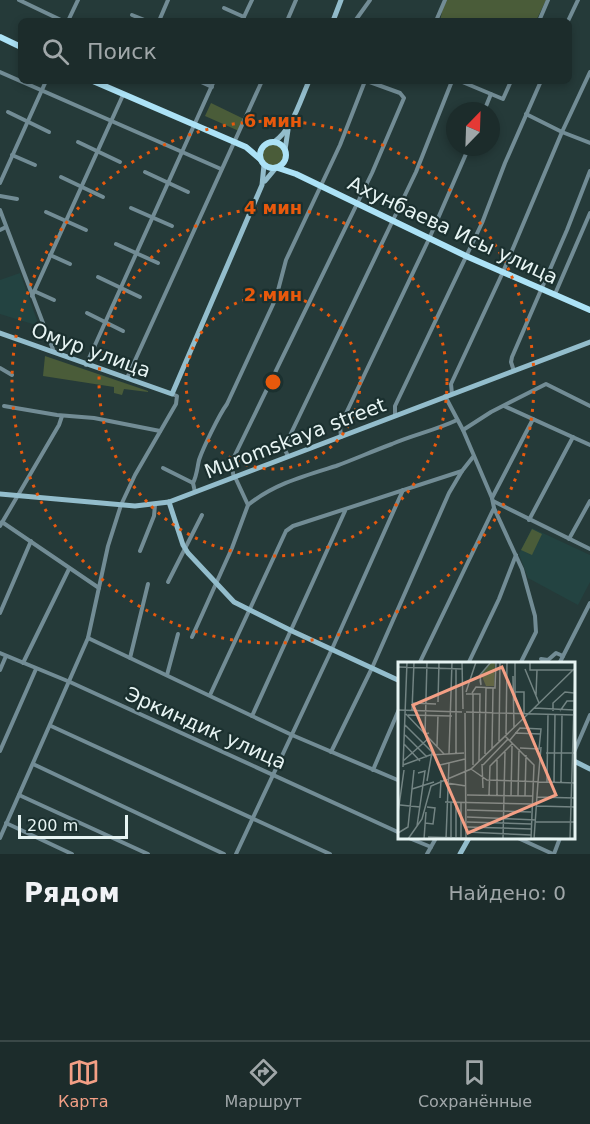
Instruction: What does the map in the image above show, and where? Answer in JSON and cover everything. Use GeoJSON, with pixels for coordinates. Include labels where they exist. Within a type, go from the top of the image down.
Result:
{"type":"FeatureCollection","features":[{"type":"Feature","properties":{"kind":"main road"},"geometry":{"type":"LineString","coordinates":[[0,37],[18,46]]}},
{"type":"Feature","properties":{"kind":"main road"},"geometry":{"type":"LineString","coordinates":[[99,84],[246,147],[262,162],[276,168],[284,164],[285,150],[280,144],[274,142],[263,147],[246,147]]}},
{"type":"Feature","properties":{"kind":"main road"},"geometry":{"type":"LineString","coordinates":[[262,162],[263,147]]}},
{"type":"Feature","properties":{"kind":"main road","name":"Ахунбаева Исы улица"},"geometry":{"type":"LineString","coordinates":[[286,158],[290,167],[320,187],[466,256],[590,310]]}},
{"type":"Feature","properties":{"kind":"main road","name":"Ахунбаева Исы улица"},"geometry":{"type":"LineString","coordinates":[[276,168],[304,178]]}},
{"type":"Feature","properties":{"kind":"street"},"geometry":{"type":"LineString","coordinates":[[19,0],[59,18]]}},
{"type":"Feature","properties":{"kind":"street"},"geometry":{"type":"LineString","coordinates":[[68,18],[78,0]]}},
{"type":"Feature","properties":{"kind":"street"},"geometry":{"type":"LineString","coordinates":[[160,18],[168,0]]}},
{"type":"Feature","properties":{"kind":"street"},"geometry":{"type":"LineString","coordinates":[[243,18],[252,0]]}},
{"type":"Feature","properties":{"kind":"street"},"geometry":{"type":"LineString","coordinates":[[288,18],[296,0]]}},
{"type":"Feature","properties":{"kind":"street"},"geometry":{"type":"LineString","coordinates":[[334,18],[341,0]]}},
{"type":"Feature","properties":{"kind":"street"},"geometry":{"type":"LineString","coordinates":[[357,18],[370,0]]}},
{"type":"Feature","properties":{"kind":"street"},"geometry":{"type":"LineString","coordinates":[[437,18],[446,0]]}},
{"type":"Feature","properties":{"kind":"street"},"geometry":{"type":"LineString","coordinates":[[540,18],[548,0]]}},
{"type":"Feature","properties":{"kind":"street"},"geometry":{"type":"LineString","coordinates":[[569,18],[578,0]]}},
{"type":"Feature","properties":{"kind":"street"},"geometry":{"type":"LineString","coordinates":[[224,8],[241,18]]}},
{"type":"Feature","properties":{"kind":"street"},"geometry":{"type":"LineString","coordinates":[[132,15],[140,18]]}},
{"type":"Feature","properties":{"kind":"street"},"geometry":{"type":"LineString","coordinates":[[0,72],[18,80]]}},
{"type":"Feature","properties":{"kind":"street"},"geometry":{"type":"LineString","coordinates":[[452,394],[451,384],[503,272],[590,72]]}},
{"type":"Feature","properties":{"kind":"street"},"geometry":{"type":"LineString","coordinates":[[28,84],[221,169]]}},
{"type":"Feature","properties":{"kind":"street"},"geometry":{"type":"LineString","coordinates":[[0,183],[45,84]]}},
{"type":"Feature","properties":{"kind":"street"},"geometry":{"type":"LineString","coordinates":[[206,84],[212,87]]}},
{"type":"Feature","properties":{"kind":"street"},"geometry":{"type":"LineString","coordinates":[[86,365],[213,84]]}},
{"type":"Feature","properties":{"kind":"street"},"geometry":{"type":"LineString","coordinates":[[126,379],[261,84]]}},
{"type":"Feature","properties":{"kind":"street"},"geometry":{"type":"LineString","coordinates":[[274,142],[289,125],[308,84]]}},
{"type":"Feature","properties":{"kind":"street"},"geometry":{"type":"LineString","coordinates":[[195,492],[193,483],[198,473],[203,450],[227,405],[276,298],[286,260],[340,145],[365,84]]}},
{"type":"Feature","properties":{"kind":"street"},"geometry":{"type":"LineString","coordinates":[[248,505],[232,468],[234,457],[372,173],[404,98],[400,93],[374,84]]}},
{"type":"Feature","properties":{"kind":"street"},"geometry":{"type":"LineString","coordinates":[[288,456],[284,448],[416,172],[451,84]]}},
{"type":"Feature","properties":{"kind":"street"},"geometry":{"type":"LineString","coordinates":[[467,84],[503,99],[510,84]]}},
{"type":"Feature","properties":{"kind":"street"},"geometry":{"type":"LineString","coordinates":[[395,416],[395,406],[482,224],[540,84]]}},
{"type":"Feature","properties":{"kind":"street"},"geometry":{"type":"LineString","coordinates":[[487,102],[490,94]]}},
{"type":"Feature","properties":{"kind":"street"},"geometry":{"type":"LineString","coordinates":[[33,294],[123,95]]}},
{"type":"Feature","properties":{"kind":"street"},"geometry":{"type":"LineString","coordinates":[[8,112],[49,132]]}},
{"type":"Feature","properties":{"kind":"street"},"geometry":{"type":"LineString","coordinates":[[526,114],[590,143]]}},
{"type":"Feature","properties":{"kind":"street"},"geometry":{"type":"LineString","coordinates":[[285,150],[289,125]]}},
{"type":"Feature","properties":{"kind":"street"},"geometry":{"type":"LineString","coordinates":[[78,142],[120,162]]}},
{"type":"Feature","properties":{"kind":"street"},"geometry":{"type":"LineString","coordinates":[[12,155],[35,165]]}},
{"type":"Feature","properties":{"kind":"street"},"geometry":{"type":"LineString","coordinates":[[341,437],[340,426],[429,239],[465,156]]}},
{"type":"Feature","properties":{"kind":"street"},"geometry":{"type":"LineString","coordinates":[[262,162],[262,185]]}},
{"type":"Feature","properties":{"kind":"street"},"geometry":{"type":"LineString","coordinates":[[0,838],[88,638],[108,546],[121,505],[135,475],[176,404],[177,396],[171,394],[262,185],[276,168]]}},
{"type":"Feature","properties":{"kind":"street"},"geometry":{"type":"LineString","coordinates":[[514,370],[512,357],[590,171]]}},
{"type":"Feature","properties":{"kind":"street"},"geometry":{"type":"LineString","coordinates":[[145,172],[188,192]]}},
{"type":"Feature","properties":{"kind":"street"},"geometry":{"type":"LineString","coordinates":[[61,177],[103,197]]}},
{"type":"Feature","properties":{"kind":"street"},"geometry":{"type":"LineString","coordinates":[[0,196],[17,199]]}},
{"type":"Feature","properties":{"kind":"street"},"geometry":{"type":"LineString","coordinates":[[130,208],[172,226]]}},
{"type":"Feature","properties":{"kind":"street"},"geometry":{"type":"LineString","coordinates":[[0,210],[54,354]]}},
{"type":"Feature","properties":{"kind":"street"},"geometry":{"type":"LineString","coordinates":[[46,213],[86,230]]}},
{"type":"Feature","properties":{"kind":"street"},"geometry":{"type":"LineString","coordinates":[[554,295],[590,213]]}},
{"type":"Feature","properties":{"kind":"street"},"geometry":{"type":"LineString","coordinates":[[0,230],[6,227]]}},
{"type":"Feature","properties":{"kind":"street"},"geometry":{"type":"LineString","coordinates":[[116,244],[158,263]]}},
{"type":"Feature","properties":{"kind":"street"},"geometry":{"type":"LineString","coordinates":[[50,255],[70,264]]}},
{"type":"Feature","properties":{"kind":"street"},"geometry":{"type":"LineString","coordinates":[[98,277],[140,297]]}},
{"type":"Feature","properties":{"kind":"street"},"geometry":{"type":"LineString","coordinates":[[33,294],[54,300]]}},
{"type":"Feature","properties":{"kind":"street"},"geometry":{"type":"LineString","coordinates":[[87,313],[123,331]]}},
{"type":"Feature","properties":{"kind":"street","name":"Омур улица"},"geometry":{"type":"LineString","coordinates":[[0,333],[171,394]]}},
{"type":"Feature","properties":{"kind":"street","name":"Muromskaya street"},"geometry":{"type":"LineString","coordinates":[[0,494],[121,505],[155,505],[169,502],[590,342]]}},
{"type":"Feature","properties":{"kind":"street"},"geometry":{"type":"LineString","coordinates":[[0,368],[12,375]]}},
{"type":"Feature","properties":{"kind":"street"},"geometry":{"type":"LineString","coordinates":[[463,430],[546,384],[590,406]]}},
{"type":"Feature","properties":{"kind":"street"},"geometry":{"type":"LineString","coordinates":[[445,396],[463,430],[494,508],[522,569],[536,632],[521,662]]}},
{"type":"Feature","properties":{"kind":"street"},"geometry":{"type":"LineString","coordinates":[[4,406],[62,416],[94,418],[160,431]]}},
{"type":"Feature","properties":{"kind":"street"},"geometry":{"type":"LineString","coordinates":[[504,406],[590,445]]}},
{"type":"Feature","properties":{"kind":"street"},"geometry":{"type":"LineString","coordinates":[[62,416],[59,425],[1,524],[99,588]]}},
{"type":"Feature","properties":{"kind":"street"},"geometry":{"type":"LineString","coordinates":[[492,500],[533,419]]}},
{"type":"Feature","properties":{"kind":"street"},"geometry":{"type":"LineString","coordinates":[[192,637],[232,548],[248,505],[263,493],[292,480],[394,443],[409,440],[457,420]]}},
{"type":"Feature","properties":{"kind":"street"},"geometry":{"type":"LineString","coordinates":[[529,520],[573,437]]}},
{"type":"Feature","properties":{"kind":"street"},"geometry":{"type":"LineString","coordinates":[[331,752],[372,668],[449,494],[473,457]]}},
{"type":"Feature","properties":{"kind":"street"},"geometry":{"type":"LineString","coordinates":[[163,468],[193,483]]}},
{"type":"Feature","properties":{"kind":"street"},"geometry":{"type":"LineString","coordinates":[[210,695],[286,531],[293,526],[462,471]]}},
{"type":"Feature","properties":{"kind":"street"},"geometry":{"type":"LineString","coordinates":[[236,854],[403,490]]}},
{"type":"Feature","properties":{"kind":"street"},"geometry":{"type":"LineString","coordinates":[[492,500],[590,549]]}},
{"type":"Feature","properties":{"kind":"street"},"geometry":{"type":"LineString","coordinates":[[569,539],[590,501]]}},
{"type":"Feature","properties":{"kind":"street"},"geometry":{"type":"LineString","coordinates":[[169,502],[185,548],[215,584],[234,602],[398,681]]}},
{"type":"Feature","properties":{"kind":"street"},"geometry":{"type":"LineString","coordinates":[[140,550],[154,516],[155,505]]}},
{"type":"Feature","properties":{"kind":"street"},"geometry":{"type":"LineString","coordinates":[[419,662],[494,508]]}},
{"type":"Feature","properties":{"kind":"street"},"geometry":{"type":"LineString","coordinates":[[252,716],[345,510]]}},
{"type":"Feature","properties":{"kind":"street"},"geometry":{"type":"LineString","coordinates":[[168,582],[202,515]]}},
{"type":"Feature","properties":{"kind":"street"},"geometry":{"type":"LineString","coordinates":[[0,613],[31,542]]}},
{"type":"Feature","properties":{"kind":"street"},"geometry":{"type":"LineString","coordinates":[[468,662],[499,599],[516,555]]}},
{"type":"Feature","properties":{"kind":"street"},"geometry":{"type":"LineString","coordinates":[[23,663],[69,569]]}},
{"type":"Feature","properties":{"kind":"street"},"geometry":{"type":"LineString","coordinates":[[130,658],[148,584]]}},
{"type":"Feature","properties":{"kind":"street"},"geometry":{"type":"LineString","coordinates":[[559,662],[560,655],[590,603]]}},
{"type":"Feature","properties":{"kind":"street"},"geometry":{"type":"LineString","coordinates":[[167,675],[178,633]]}},
{"type":"Feature","properties":{"kind":"street"},"geometry":{"type":"LineString","coordinates":[[88,638],[292,735],[398,781]]}},
{"type":"Feature","properties":{"kind":"street","name":"Эркиндик улица"},"geometry":{"type":"LineString","coordinates":[[0,653],[69,682],[398,833]]}},
{"type":"Feature","properties":{"kind":"street"},"geometry":{"type":"LineString","coordinates":[[541,659],[548,660],[560,655]]}},
{"type":"Feature","properties":{"kind":"street"},"geometry":{"type":"LineString","coordinates":[[0,670],[6,656]]}},
{"type":"Feature","properties":{"kind":"street"},"geometry":{"type":"LineString","coordinates":[[0,751],[36,669]]}},
{"type":"Feature","properties":{"kind":"street"},"geometry":{"type":"LineString","coordinates":[[373,770],[398,709]]}},
{"type":"Feature","properties":{"kind":"street"},"geometry":{"type":"LineString","coordinates":[[575,748],[590,715]]}},
{"type":"Feature","properties":{"kind":"street"},"geometry":{"type":"LineString","coordinates":[[51,726],[330,854]]}},
{"type":"Feature","properties":{"kind":"street"},"geometry":{"type":"LineString","coordinates":[[575,762],[590,769]]}},
{"type":"Feature","properties":{"kind":"street"},"geometry":{"type":"LineString","coordinates":[[33,764],[224,854]]}},
{"type":"Feature","properties":{"kind":"street"},"geometry":{"type":"LineString","coordinates":[[19,795],[148,854]]}},
{"type":"Feature","properties":{"kind":"street"},"geometry":{"type":"LineString","coordinates":[[6,823],[72,854]]}},
{"type":"Feature","properties":{"kind":"street"},"geometry":{"type":"LineString","coordinates":[[413,839],[431,847]]}},
{"type":"Feature","properties":{"kind":"street"},"geometry":{"type":"LineString","coordinates":[[427,854],[435,839]]}},
{"type":"Feature","properties":{"kind":"street"},"geometry":{"type":"LineString","coordinates":[[460,854],[468,839]]}},
{"type":"Feature","properties":{"kind":"street"},"geometry":{"type":"LineString","coordinates":[[522,839],[554,854],[559,839]]}},
{"type":"Feature","properties":{"kind":"shaded area"},"geometry":{"type":"Polygon","coordinates":[[[20,273],[39,326],[0,314],[0,280],[20,273]]]}},
{"type":"Feature","properties":{"kind":"shaded area"},"geometry":{"type":"Polygon","coordinates":[[[532,528],[590,555],[590,582],[578,605],[528,578],[519,554],[532,528]]]}},
{"type":"Feature","properties":{"kind":"green space"},"geometry":{"type":"Polygon","coordinates":[[[447,0],[546,0],[537,18],[441,18],[447,0]]]}},
{"type":"Feature","properties":{"kind":"green space"},"geometry":{"type":"Polygon","coordinates":[[[211,103],[244,119],[239,131],[205,116],[211,103]]]}},
{"type":"Feature","properties":{"kind":"green space"},"geometry":{"type":"Polygon","coordinates":[[[273,144],[281,147],[284,155],[281,163],[273,166],[265,163],[262,155],[265,147],[273,144]]]}},
{"type":"Feature","properties":{"kind":"green space"},"geometry":{"type":"Polygon","coordinates":[[[45,356],[148,392],[124,389],[122,395],[114,393],[114,387],[43,376],[45,356]]]}},
{"type":"Feature","properties":{"kind":"green space"},"geometry":{"type":"Polygon","coordinates":[[[532,529],[542,534],[532,555],[521,550],[532,529]]]}}]}
